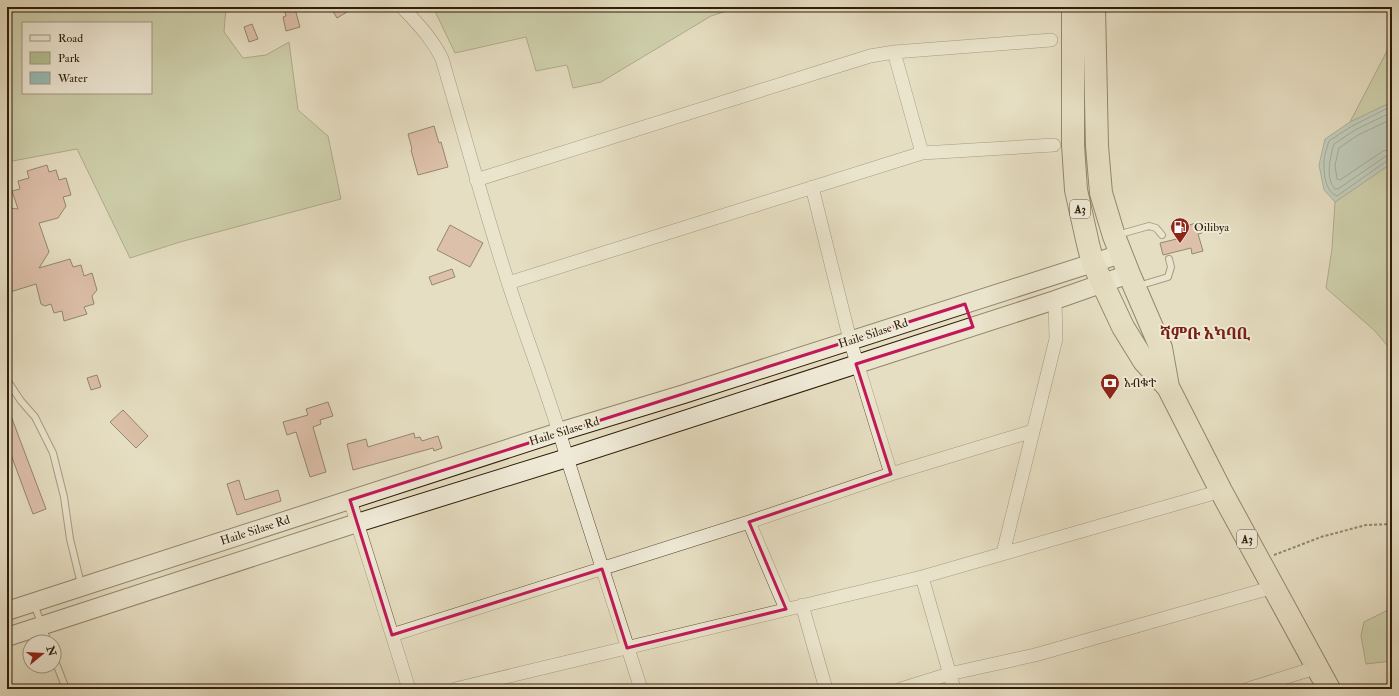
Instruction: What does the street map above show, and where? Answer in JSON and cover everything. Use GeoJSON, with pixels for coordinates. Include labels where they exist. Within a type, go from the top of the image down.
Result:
{"type":"FeatureCollection","features":[{"type":"Feature","properties":{"kind":"highway","name":"A3"},"geometry":{"type":"LineString","coordinates":[[1072,7],[1073,145],[1076,190],[1082,222],[1093,263],[1123,326],[1144,361],[1168,387],[1221,491],[1329,689]]}},
{"type":"Feature","properties":{"kind":"highway","name":"A3"},"geometry":{"type":"LineString","coordinates":[[1094,7],[1098,146],[1101,192],[1118,245],[1161,348],[1168,387]]}},
{"type":"Feature","properties":{"kind":"main road","name":"Haile Silase Rd"},"geometry":{"type":"LineString","coordinates":[[7,611],[559,432],[1093,263],[1118,245]]}},
{"type":"Feature","properties":{"kind":"main road","name":"Haile Silase Rd"},"geometry":{"type":"LineString","coordinates":[[45,634],[357,523],[566,458],[1102,284],[1132,281]]}},
{"type":"Feature","properties":{"kind":"main road"},"geometry":{"type":"LineString","coordinates":[[966,304],[973,327]]}},
{"type":"Feature","properties":{"kind":"main road","name":"Haile Silase Rd"},"geometry":{"type":"LineString","coordinates":[[7,637],[22,636]]}},
{"type":"Feature","properties":{"kind":"street"},"geometry":{"type":"LineString","coordinates":[[402,7],[426,32],[439,52],[508,283],[559,432],[566,458],[641,689]]}},
{"type":"Feature","properties":{"kind":"street"},"geometry":{"type":"LineString","coordinates":[[476,180],[870,56],[894,52],[1051,40]]}},
{"type":"Feature","properties":{"kind":"street"},"geometry":{"type":"LineString","coordinates":[[894,52],[922,153]]}},
{"type":"Feature","properties":{"kind":"street"},"geometry":{"type":"LineString","coordinates":[[508,283],[922,153],[1054,145]]}},
{"type":"Feature","properties":{"kind":"street"},"geometry":{"type":"LineString","coordinates":[[812,187],[856,364],[891,474]]}},
{"type":"Feature","properties":{"kind":"street"},"geometry":{"type":"LineString","coordinates":[[1002,553],[1056,339],[1056,300]]}},
{"type":"Feature","properties":{"kind":"street"},"geometry":{"type":"LineString","coordinates":[[392,636],[749,522],[891,474],[1033,431]]}},
{"type":"Feature","properties":{"kind":"street"},"geometry":{"type":"LineString","coordinates":[[455,689],[922,577],[1221,491]]}},
{"type":"Feature","properties":{"kind":"street"},"geometry":{"type":"LineString","coordinates":[[350,500],[409,689]]}},
{"type":"Feature","properties":{"kind":"street"},"geometry":{"type":"LineString","coordinates":[[749,522],[786,609]]}},
{"type":"Feature","properties":{"kind":"street"},"geometry":{"type":"LineString","coordinates":[[922,577],[954,689]]}},
{"type":"Feature","properties":{"kind":"street"},"geometry":{"type":"LineString","coordinates":[[901,689],[949,674],[1035,655],[1274,587]]}},
{"type":"Feature","properties":{"kind":"street"},"geometry":{"type":"LineString","coordinates":[[802,605],[826,689]]}},
{"type":"Feature","properties":{"kind":"street"},"geometry":{"type":"LineString","coordinates":[[1248,689],[1318,667]]}},
{"type":"Feature","properties":{"kind":"lane"},"geometry":{"type":"LineString","coordinates":[[1118,245],[1149,226],[1156,228],[1162,235]]}},
{"type":"Feature","properties":{"kind":"lane"},"geometry":{"type":"LineString","coordinates":[[1132,281],[1168,277],[1171,267],[1169,259]]}},
{"type":"Feature","properties":{"kind":"lane"},"geometry":{"type":"LineString","coordinates":[[7,380],[35,417],[53,453],[64,496],[70,539],[82,586]]}},
{"type":"Feature","properties":{"kind":"lane"},"geometry":{"type":"LineString","coordinates":[[34,602],[45,634]]}},
{"type":"Feature","properties":{"kind":"lane"},"geometry":{"type":"LineString","coordinates":[[60,674],[66,689]]}},
{"type":"Feature","properties":{"kind":"path"},"geometry":{"type":"LineString","coordinates":[[1260,561],[1321,537],[1366,525],[1392,524]]}},
{"type":"Feature","properties":{"kind":"highlighted area"},"geometry":{"type":"Polygon","coordinates":[[[965,304],[973,327],[856,364],[891,474],[749,522],[786,609],[627,648],[602,569],[392,635],[350,500],[965,304]]]}},
{"type":"Feature","properties":{"kind":"green space"},"geometry":{"type":"Polygon","coordinates":[[[7,7],[226,7],[224,32],[243,58],[266,55],[289,42],[298,110],[328,136],[341,199],[180,242],[130,258],[77,149],[7,162],[7,7]]]}},
{"type":"Feature","properties":{"kind":"green space"},"geometry":{"type":"Polygon","coordinates":[[[433,7],[739,7],[711,16],[601,82],[573,88],[567,65],[536,71],[526,37],[455,53],[433,7]]]}},
{"type":"Feature","properties":{"kind":"green space"},"geometry":{"type":"Polygon","coordinates":[[[1391,7],[1392,102],[1350,122],[1387,51],[1391,7]]]}},
{"type":"Feature","properties":{"kind":"green space"},"geometry":{"type":"Polygon","coordinates":[[[1392,163],[1392,351],[1374,330],[1326,288],[1332,249],[1335,202],[1392,163]]]}},
{"type":"Feature","properties":{"kind":"green space"},"geometry":{"type":"Polygon","coordinates":[[[1392,608],[1392,661],[1366,664],[1361,636],[1364,622],[1392,608]]]}},
{"type":"Feature","properties":{"kind":"water"},"geometry":{"type":"Polygon","coordinates":[[[1392,102],[1392,163],[1335,202],[1324,190],[1319,165],[1325,139],[1350,122],[1392,102]]]}},
{"type":"Feature","properties":{"kind":"building"},"geometry":{"type":"Polygon","coordinates":[[[330,7],[355,7],[337,18],[330,7]]]}},
{"type":"Feature","properties":{"kind":"building"},"geometry":{"type":"Polygon","coordinates":[[[295,9],[300,27],[286,31],[283,17],[286,16],[285,12],[295,9]]]}},
{"type":"Feature","properties":{"kind":"building"},"geometry":{"type":"Polygon","coordinates":[[[252,24],[258,39],[249,42],[244,27],[252,24]]]}},
{"type":"Feature","properties":{"kind":"building"},"geometry":{"type":"Polygon","coordinates":[[[434,126],[439,143],[441,142],[448,167],[418,175],[408,134],[434,126]]]}},
{"type":"Feature","properties":{"kind":"building"},"geometry":{"type":"Polygon","coordinates":[[[47,165],[49,172],[56,170],[59,180],[66,178],[71,195],[63,197],[66,206],[58,218],[39,223],[49,252],[39,268],[70,259],[73,267],[81,265],[84,276],[92,273],[97,290],[92,296],[94,304],[84,307],[87,314],[64,321],[62,311],[54,313],[51,304],[45,306],[41,304],[36,284],[7,293],[7,208],[18,209],[12,191],[20,189],[18,181],[29,178],[27,171],[47,165]]]}},
{"type":"Feature","properties":{"kind":"building"},"geometry":{"type":"Polygon","coordinates":[[[1199,222],[1202,233],[1198,234],[1203,251],[1192,254],[1191,248],[1163,255],[1160,243],[1185,237],[1183,227],[1199,222]]]}},
{"type":"Feature","properties":{"kind":"building"},"geometry":{"type":"Polygon","coordinates":[[[450,225],[483,243],[470,267],[437,250],[450,225]]]}},
{"type":"Feature","properties":{"kind":"building"},"geometry":{"type":"Polygon","coordinates":[[[452,269],[455,277],[432,285],[429,277],[452,269]]]}},
{"type":"Feature","properties":{"kind":"building"},"geometry":{"type":"Polygon","coordinates":[[[97,375],[101,387],[91,390],[87,378],[97,375]]]}},
{"type":"Feature","properties":{"kind":"building"},"geometry":{"type":"Polygon","coordinates":[[[328,402],[333,416],[320,420],[321,424],[313,427],[326,472],[310,477],[296,432],[287,435],[283,422],[308,415],[306,409],[328,402]]]}},
{"type":"Feature","properties":{"kind":"building"},"geometry":{"type":"Polygon","coordinates":[[[7,408],[46,509],[33,514],[10,452],[7,453],[7,408]]]}},
{"type":"Feature","properties":{"kind":"building"},"geometry":{"type":"Polygon","coordinates":[[[123,410],[148,436],[136,448],[110,422],[123,410]]]}},
{"type":"Feature","properties":{"kind":"building"},"geometry":{"type":"Polygon","coordinates":[[[414,433],[415,438],[420,437],[422,441],[438,436],[442,448],[434,451],[433,448],[353,470],[347,444],[366,439],[368,447],[414,433]]]}},
{"type":"Feature","properties":{"kind":"building"},"geometry":{"type":"Polygon","coordinates":[[[239,480],[245,500],[278,490],[281,501],[237,515],[227,484],[239,480]]]}},
{"type":"Feature","properties":{"kind":"place","name":"Oilibya"},"geometry":{"type":"Point","coordinates":[1180,244]}},
{"type":"Feature","properties":{"kind":"place","name":"አብቁተ"},"geometry":{"type":"Point","coordinates":[1110,400]}},
{"type":"Feature","properties":{"kind":"district","name":"ሻምቡ አካባቢ"},"geometry":{"type":"Point","coordinates":[1205,333]}}]}
